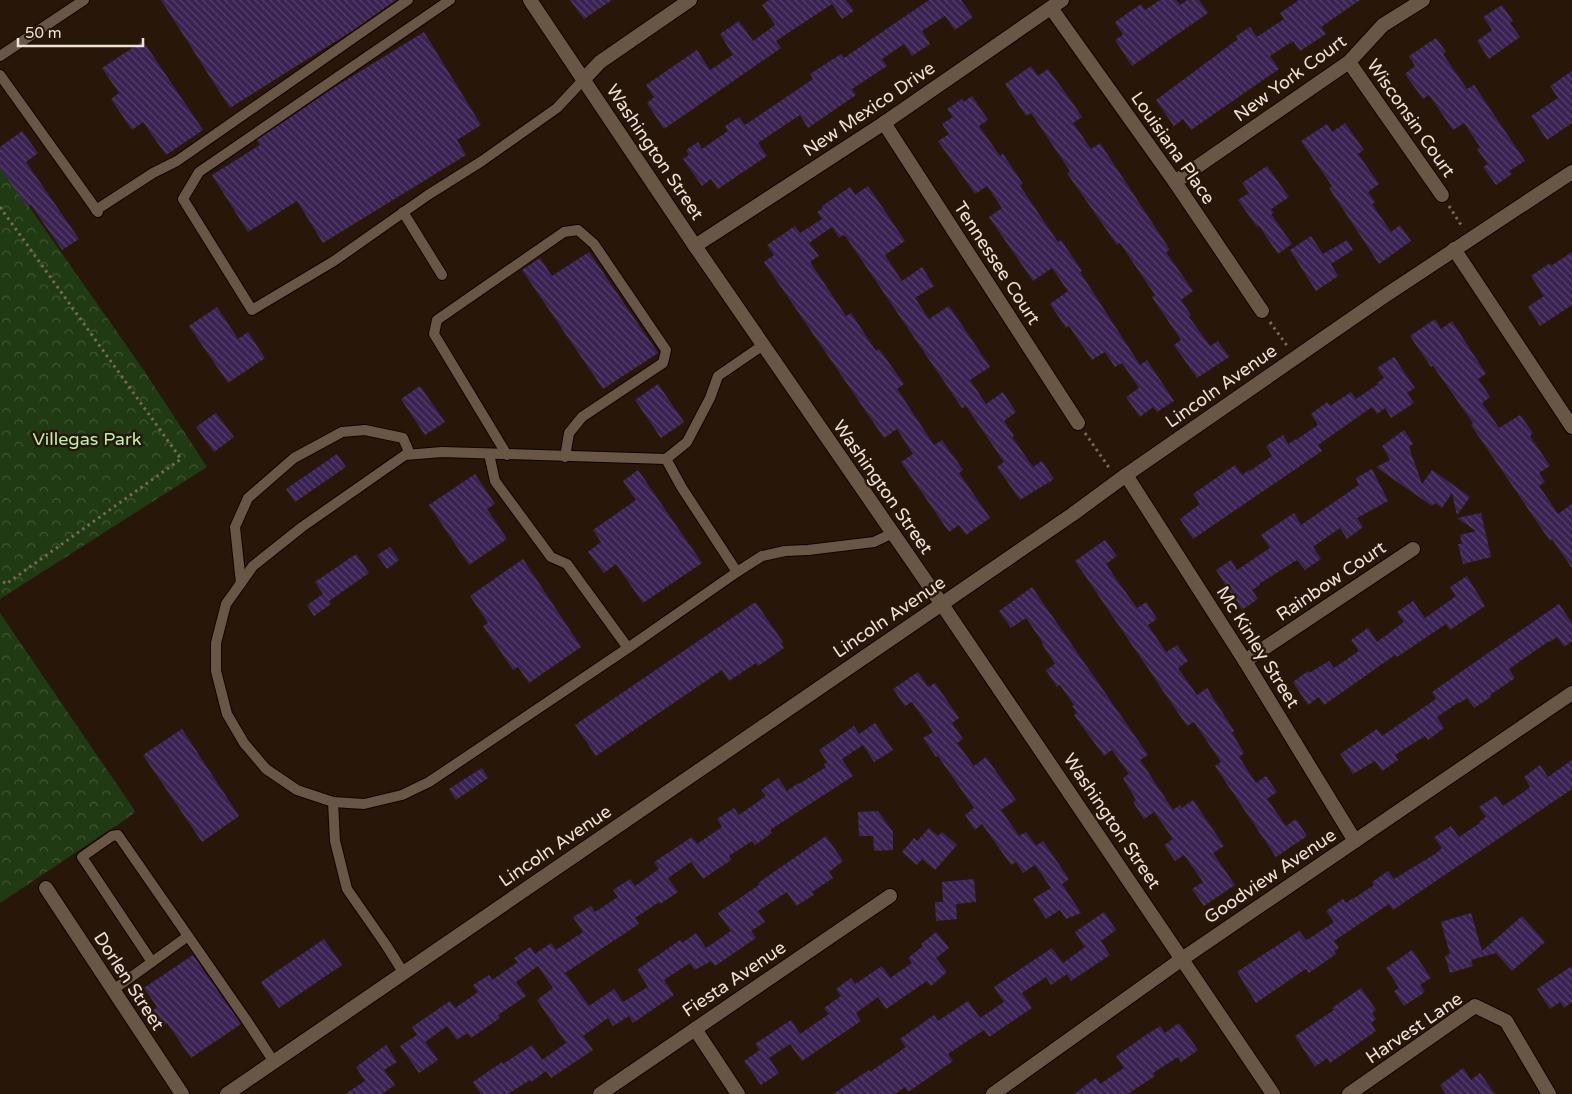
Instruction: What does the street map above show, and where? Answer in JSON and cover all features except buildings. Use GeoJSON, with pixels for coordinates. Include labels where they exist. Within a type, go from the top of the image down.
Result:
{"type":"FeatureCollection","features":[{"type":"Feature","properties":{"kind":"street","name":"Washington Street"},"geometry":{"type":"LineString","coordinates":[[530,0],[695,246],[941,603],[1273,1094]]}},
{"type":"Feature","properties":{"kind":"street"},"geometry":{"type":"LineString","coordinates":[[584,79],[600,62],[690,0]]}},
{"type":"Feature","properties":{"kind":"street","name":"New York Court"},"geometry":{"type":"LineString","coordinates":[[1175,182],[1349,62],[1383,25],[1423,0]]}},
{"type":"Feature","properties":{"kind":"street","name":"New Mexico Drive"},"geometry":{"type":"LineString","coordinates":[[695,246],[884,123],[1056,4]]}},
{"type":"Feature","properties":{"kind":"street","name":"Louisiana Place"},"geometry":{"type":"LineString","coordinates":[[1056,4],[1262,311]]}},
{"type":"Feature","properties":{"kind":"street","name":"Wisconsin Court"},"geometry":{"type":"LineString","coordinates":[[1349,62],[1442,195]]}},
{"type":"Feature","properties":{"kind":"street","name":"Tennessee Court"},"geometry":{"type":"LineString","coordinates":[[884,123],[1078,423]]}},
{"type":"Feature","properties":{"kind":"street","name":"Lincoln Avenue"},"geometry":{"type":"LineString","coordinates":[[227,1094],[1073,514],[1122,478],[1454,249],[1572,172]]}},
{"type":"Feature","properties":{"kind":"street"},"geometry":{"type":"LineString","coordinates":[[1454,249],[1572,427]]}},
{"type":"Feature","properties":{"kind":"street","name":"Mc Kinley Street"},"geometry":{"type":"LineString","coordinates":[[1122,478],[1246,661],[1355,841]]}},
{"type":"Feature","properties":{"kind":"street","name":"Rainbow Court"},"geometry":{"type":"LineString","coordinates":[[1246,661],[1413,549]]}},
{"type":"Feature","properties":{"kind":"street","name":"Goodview Avenue"},"geometry":{"type":"LineString","coordinates":[[992,1094],[1182,959],[1572,692]]}},
{"type":"Feature","properties":{"kind":"street","name":"Dorlen Street"},"geometry":{"type":"LineString","coordinates":[[46,888],[182,1094]]}},
{"type":"Feature","properties":{"kind":"street","name":"Fiesta Avenue"},"geometry":{"type":"LineString","coordinates":[[600,1094],[890,896]]}},
{"type":"Feature","properties":{"kind":"street","name":"Harvest Lane"},"geometry":{"type":"LineString","coordinates":[[1349,1094],[1475,1006],[1506,1021],[1549,1094]]}},
{"type":"Feature","properties":{"kind":"street"},"geometry":{"type":"LineString","coordinates":[[695,1029],[738,1094]]}},
{"type":"Feature","properties":{"kind":"lane"},"geometry":{"type":"LineString","coordinates":[[0,56],[84,0]]}},
{"type":"Feature","properties":{"kind":"lane"},"geometry":{"type":"LineString","coordinates":[[0,75],[97,211],[153,174],[177,161],[408,0]]}},
{"type":"Feature","properties":{"kind":"lane"},"geometry":{"type":"LineString","coordinates":[[450,0],[199,172],[183,199],[252,310],[334,261],[403,212],[482,162],[557,108],[584,79]]}},
{"type":"Feature","properties":{"kind":"lane"},"geometry":{"type":"LineString","coordinates":[[403,212],[442,275]]}},
{"type":"Feature","properties":{"kind":"lane"},"geometry":{"type":"LineString","coordinates":[[507,455],[434,334],[437,320],[564,232],[578,230],[594,244],[666,350],[663,362],[582,417],[568,433],[565,457]]}},
{"type":"Feature","properties":{"kind":"lane"},"geometry":{"type":"LineString","coordinates":[[763,345],[718,376],[710,398],[687,442],[666,459],[442,452],[405,454],[302,527],[253,566],[226,604],[216,642],[216,671],[227,714],[244,743],[266,769],[297,790],[333,802],[364,804],[402,795],[429,782],[762,556],[785,551],[874,542],[892,533]]}},
{"type":"Feature","properties":{"kind":"lane"},"geometry":{"type":"LineString","coordinates":[[241,583],[235,527],[248,498],[294,458],[342,432],[366,430],[403,438],[410,454]]}},
{"type":"Feature","properties":{"kind":"lane"},"geometry":{"type":"LineString","coordinates":[[490,454],[495,481],[551,557],[567,564],[628,648]]}},
{"type":"Feature","properties":{"kind":"lane"},"geometry":{"type":"LineString","coordinates":[[666,459],[682,488],[737,572]]}},
{"type":"Feature","properties":{"kind":"lane"},"geometry":{"type":"LineString","coordinates":[[333,802],[335,841],[347,889],[403,972]]}},
{"type":"Feature","properties":{"kind":"lane"},"geometry":{"type":"LineString","coordinates":[[150,957],[82,857],[112,836],[118,835],[274,1062]]}},
{"type":"Feature","properties":{"kind":"lane"},"geometry":{"type":"LineString","coordinates":[[113,990],[150,957],[188,936]]}},
{"type":"Feature","properties":{"kind":"path"},"geometry":{"type":"LineString","coordinates":[[1442,195],[1470,239]]}},
{"type":"Feature","properties":{"kind":"path"},"geometry":{"type":"LineString","coordinates":[[0,207],[180,459],[6,584],[0,578]]}},
{"type":"Feature","properties":{"kind":"path"},"geometry":{"type":"LineString","coordinates":[[1262,311],[1296,358]]}},
{"type":"Feature","properties":{"kind":"path"},"geometry":{"type":"LineString","coordinates":[[1078,423],[1122,478]]}},
{"type":"Feature","properties":{"kind":"green space","name":"Villegas Park"},"geometry":{"type":"Polygon","coordinates":[[[0,165],[145,372],[207,467],[0,599],[0,165]]]}},
{"type":"Feature","properties":{"kind":"green space"},"geometry":{"type":"Polygon","coordinates":[[[0,613],[135,811],[132,815],[0,903],[0,613]]]}}]}
